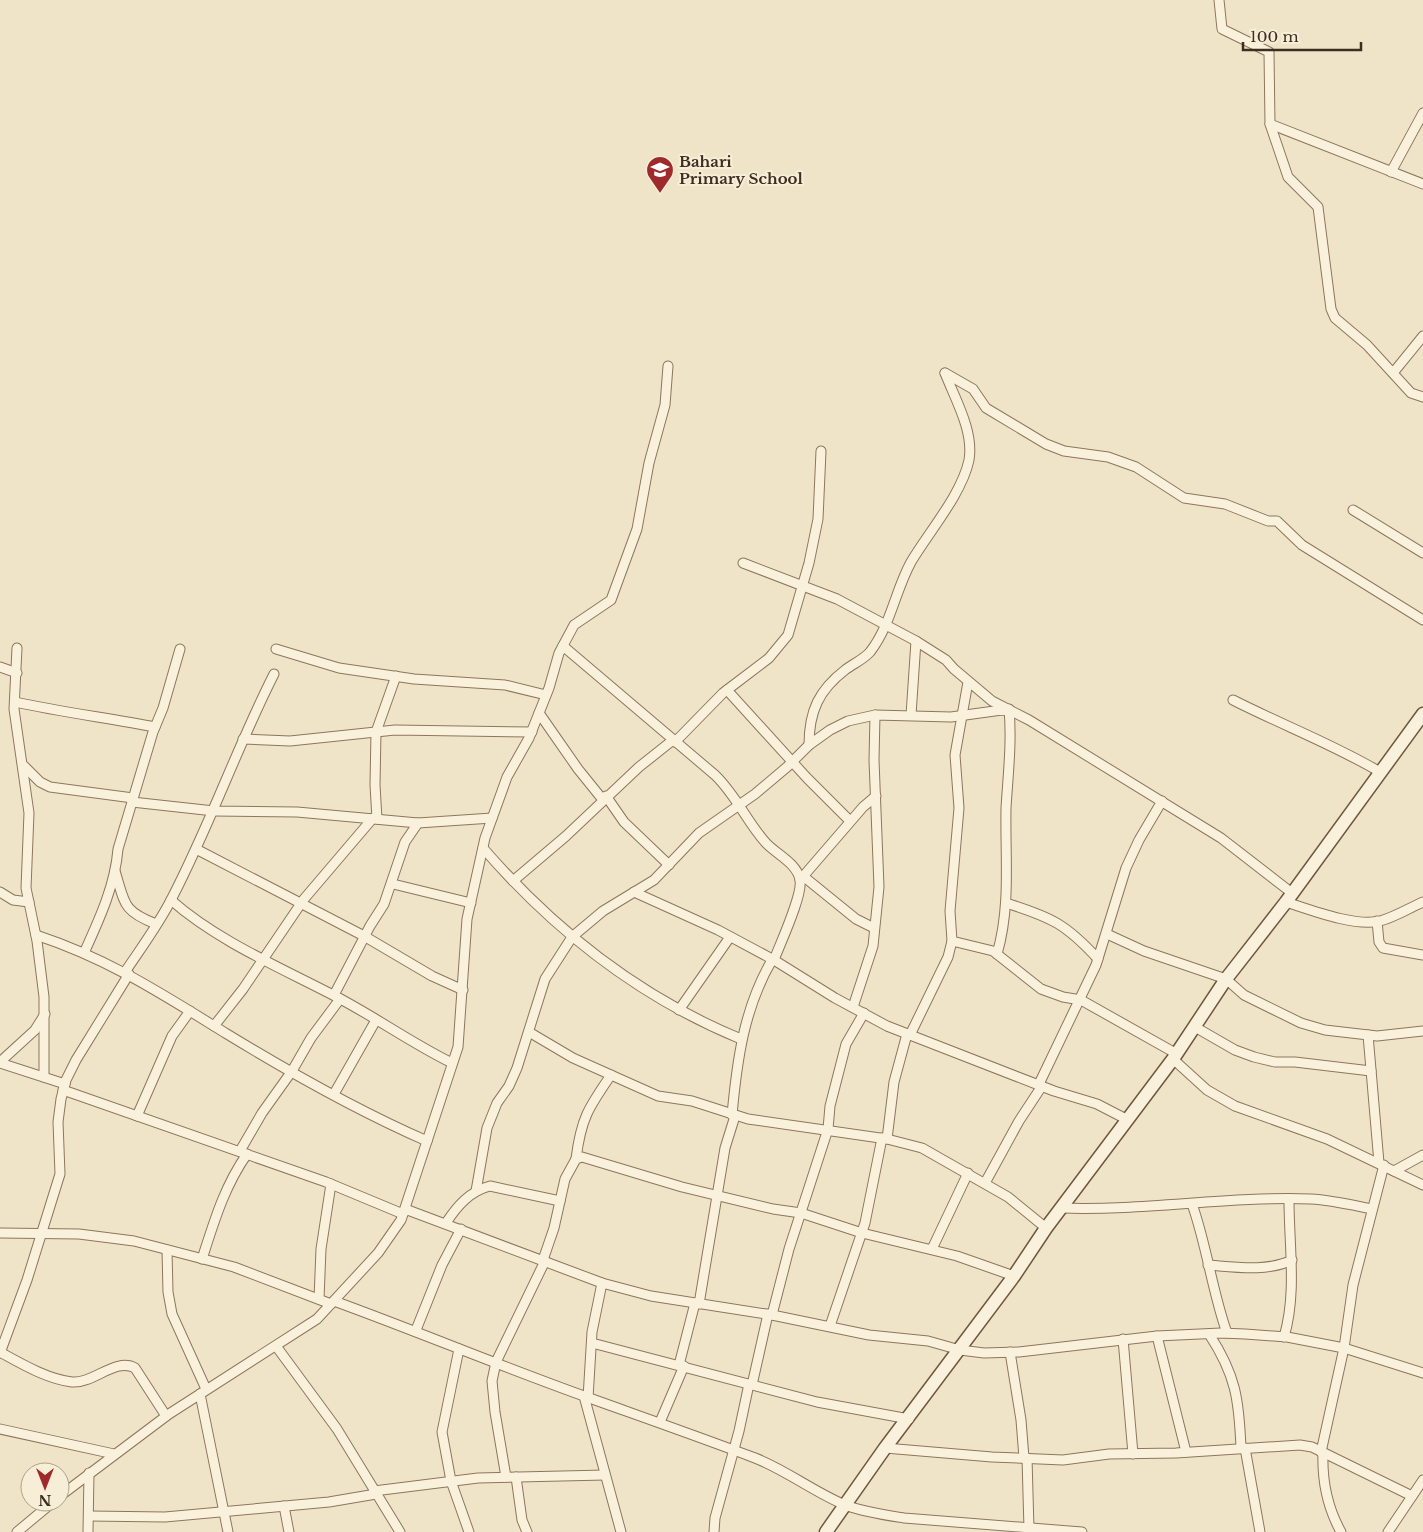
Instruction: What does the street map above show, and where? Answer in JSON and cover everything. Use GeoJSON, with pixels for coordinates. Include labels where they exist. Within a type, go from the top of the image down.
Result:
{"type":"FeatureCollection","features":[{"type":"Feature","properties":{"kind":"street"},"geometry":{"type":"LineString","coordinates":[[1218,0],[1222,29],[1269,52],[1270,124],[1288,177],[1318,207],[1331,309],[1335,318],[1367,345],[1411,393],[1423,397]]}},
{"type":"Feature","properties":{"kind":"street"},"geometry":{"type":"LineString","coordinates":[[1391,172],[1423,113]]}},
{"type":"Feature","properties":{"kind":"street"},"geometry":{"type":"LineString","coordinates":[[1270,124],[1423,184]]}},
{"type":"Feature","properties":{"kind":"street"},"geometry":{"type":"LineString","coordinates":[[1393,373],[1423,336]]}},
{"type":"Feature","properties":{"kind":"street"},"geometry":{"type":"LineString","coordinates":[[70,1488],[166,1416],[317,1319],[378,1253],[404,1211],[458,1047],[467,919],[483,848],[492,818],[507,777],[532,732],[563,646],[574,625],[611,600],[637,529],[649,464],[665,405],[668,366]]}},
{"type":"Feature","properties":{"kind":"street"},"geometry":{"type":"LineString","coordinates":[[809,744],[809,724],[821,694],[830,682],[869,653],[887,625],[910,564],[952,498],[969,460],[969,434],[945,372],[972,389],[986,408],[1046,444],[1064,452],[1108,457],[1136,467],[1184,498],[1225,504],[1268,521],[1277,521],[1302,545],[1423,620]]}},
{"type":"Feature","properties":{"kind":"street"},"geometry":{"type":"LineString","coordinates":[[512,882],[561,841],[605,798],[674,741],[727,690],[769,658],[788,635],[803,585],[818,519],[822,451]]}},
{"type":"Feature","properties":{"kind":"street"},"geometry":{"type":"LineString","coordinates":[[1353,510],[1423,553]]}},
{"type":"Feature","properties":{"kind":"street"},"geometry":{"type":"LineString","coordinates":[[743,563],[837,599],[916,641],[946,660],[968,682],[992,701],[1009,708],[1221,838],[1289,898],[1356,921],[1377,921],[1423,902]]}},
{"type":"Feature","properties":{"kind":"street"},"geometry":{"type":"LineString","coordinates":[[912,715],[916,641]]}},
{"type":"Feature","properties":{"kind":"street"},"geometry":{"type":"LineString","coordinates":[[563,646],[723,782],[767,843],[787,860],[802,878],[856,919],[874,928]]}},
{"type":"Feature","properties":{"kind":"street"},"geometry":{"type":"LineString","coordinates":[[17,648],[15,702],[18,739],[24,766],[29,813],[25,868],[29,902],[36,935],[45,1014],[44,1077]]}},
{"type":"Feature","properties":{"kind":"street"},"geometry":{"type":"LineString","coordinates":[[84,953],[102,915],[115,870],[118,849],[180,649]]}},
{"type":"Feature","properties":{"kind":"street"},"geometry":{"type":"LineString","coordinates":[[276,649],[339,668],[396,676],[506,685],[546,694]]}},
{"type":"Feature","properties":{"kind":"street"},"geometry":{"type":"LineString","coordinates":[[0,668],[17,673]]}},
{"type":"Feature","properties":{"kind":"street"},"geometry":{"type":"LineString","coordinates":[[166,1416],[135,1368],[129,1365],[121,1365],[88,1381],[74,1382],[47,1375],[0,1353],[42,1234],[60,1174],[58,1122],[64,1087],[76,1060],[171,900],[214,811],[243,739],[274,674]]}},
{"type":"Feature","properties":{"kind":"street"},"geometry":{"type":"LineString","coordinates":[[214,1026],[243,989],[302,903],[375,819],[376,732],[396,676]]}},
{"type":"Feature","properties":{"kind":"street"},"geometry":{"type":"LineString","coordinates":[[830,1326],[862,1233],[885,1139],[894,1082],[909,1035],[948,957],[952,941],[950,911],[959,808],[954,755],[968,682]]}},
{"type":"Feature","properties":{"kind":"street"},"geometry":{"type":"LineString","coordinates":[[727,690],[792,762],[850,821]]}},
{"type":"Feature","properties":{"kind":"street"},"geometry":{"type":"LineString","coordinates":[[1233,700],[1293,730],[1336,747],[1380,772]]}},
{"type":"Feature","properties":{"kind":"street"},"geometry":{"type":"LineString","coordinates":[[15,702],[71,714],[101,716],[155,727]]}},
{"type":"Feature","properties":{"kind":"street"},"geometry":{"type":"LineString","coordinates":[[476,1191],[487,1128],[497,1103],[509,1086],[517,1068],[546,979],[572,937],[603,911],[654,880],[699,833],[740,805],[792,762],[809,744],[830,730],[848,721],[875,715],[962,716],[1009,708]]}},
{"type":"Feature","properties":{"kind":"street"},"geometry":{"type":"LineString","coordinates":[[997,954],[1004,930],[1006,903],[1006,811],[1012,736],[1009,708]]}},
{"type":"Feature","properties":{"kind":"street"},"geometry":{"type":"LineString","coordinates":[[539,713],[578,769],[624,822],[669,865]]}},
{"type":"Feature","properties":{"kind":"street"},"geometry":{"type":"LineString","coordinates":[[826,1532],[885,1448],[909,1419],[1014,1276],[1046,1228],[1175,1056],[1226,979],[1289,898],[1423,714]]}},
{"type":"Feature","properties":{"kind":"street"},"geometry":{"type":"LineString","coordinates":[[854,1007],[873,946],[878,887],[875,715]]}},
{"type":"Feature","properties":{"kind":"street"},"geometry":{"type":"LineString","coordinates":[[243,739],[290,741],[376,732],[532,732]]}},
{"type":"Feature","properties":{"kind":"street"},"geometry":{"type":"LineString","coordinates":[[24,766],[40,782],[50,787],[214,811],[297,812],[418,823],[492,818]]}},
{"type":"Feature","properties":{"kind":"street"},"geometry":{"type":"LineString","coordinates":[[660,1422],[682,1365],[697,1303],[725,1148],[733,1115],[741,1039],[755,995],[773,960],[796,903],[802,878],[850,821],[876,796]]}},
{"type":"Feature","properties":{"kind":"street"},"geometry":{"type":"LineString","coordinates":[[985,1184],[1040,1085],[1081,1000],[1098,959],[1126,868],[1139,840],[1162,801]]}},
{"type":"Feature","properties":{"kind":"street"},"geometry":{"type":"LineString","coordinates":[[202,1259],[221,1199],[262,1114],[292,1071],[337,997],[364,936],[384,904],[393,884],[405,842],[418,823]]}},
{"type":"Feature","properties":{"kind":"street"},"geometry":{"type":"LineString","coordinates":[[483,848],[512,882],[572,937],[625,976],[679,1010],[741,1039]]}},
{"type":"Feature","properties":{"kind":"street"},"geometry":{"type":"LineString","coordinates":[[196,849],[364,936],[425,972],[463,990]]}},
{"type":"Feature","properties":{"kind":"street"},"geometry":{"type":"LineString","coordinates":[[115,870],[125,905],[142,918],[156,924]]}},
{"type":"Feature","properties":{"kind":"street"},"geometry":{"type":"LineString","coordinates":[[393,884],[471,903]]}},
{"type":"Feature","properties":{"kind":"street"},"geometry":{"type":"LineString","coordinates":[[0,892],[13,900],[29,902]]}},
{"type":"Feature","properties":{"kind":"street"},"geometry":{"type":"LineString","coordinates":[[634,892],[657,901],[730,937],[773,960],[835,998],[909,1035],[1079,1100],[1097,1104],[1128,1120]]}},
{"type":"Feature","properties":{"kind":"street"},"geometry":{"type":"LineString","coordinates":[[171,900],[188,915],[337,997],[452,1064]]}},
{"type":"Feature","properties":{"kind":"street"},"geometry":{"type":"LineString","coordinates":[[1006,903],[1052,919],[1072,931],[1098,959]]}},
{"type":"Feature","properties":{"kind":"street"},"geometry":{"type":"LineString","coordinates":[[1377,921],[1379,942],[1383,948],[1423,955]]}},
{"type":"Feature","properties":{"kind":"street"},"geometry":{"type":"LineString","coordinates":[[1106,934],[1144,952],[1226,979],[1244,995],[1301,1023],[1325,1030],[1368,1035],[1423,1031]]}},
{"type":"Feature","properties":{"kind":"street"},"geometry":{"type":"LineString","coordinates":[[36,935],[84,953],[127,973],[214,1026],[381,1121],[427,1141]]}},
{"type":"Feature","properties":{"kind":"street"},"geometry":{"type":"LineString","coordinates":[[679,1010],[730,937]]}},
{"type":"Feature","properties":{"kind":"street"},"geometry":{"type":"LineString","coordinates":[[952,941],[997,954],[1040,988],[1063,997],[1081,1000],[1175,1056],[1207,1090],[1235,1106],[1327,1139],[1423,1184]]}},
{"type":"Feature","properties":{"kind":"street"},"geometry":{"type":"LineString","coordinates":[[137,1116],[172,1036],[190,1011]]}},
{"type":"Feature","properties":{"kind":"street"},"geometry":{"type":"LineString","coordinates":[[714,1532],[715,1518],[770,1314],[828,1129],[830,1106],[846,1044],[864,1013]]}},
{"type":"Feature","properties":{"kind":"street"},"geometry":{"type":"LineString","coordinates":[[45,1014],[35,1030],[1,1065],[44,1077],[137,1116],[404,1211],[446,1223],[602,1283],[651,1296],[770,1314],[869,1335],[928,1341],[960,1350],[1010,1352],[1157,1336],[1227,1333],[1284,1337],[1344,1348],[1423,1374]]}},
{"type":"Feature","properties":{"kind":"street"},"geometry":{"type":"LineString","coordinates":[[334,1094],[376,1020]]}},
{"type":"Feature","properties":{"kind":"street"},"geometry":{"type":"LineString","coordinates":[[1195,1027],[1228,1047],[1254,1057],[1275,1062],[1295,1062],[1371,1071]]}},
{"type":"Feature","properties":{"kind":"street"},"geometry":{"type":"LineString","coordinates":[[529,1032],[573,1058],[658,1096],[692,1101],[733,1115],[774,1123],[828,1129],[922,1148],[1008,1197],[1046,1228]]}},
{"type":"Feature","properties":{"kind":"street"},"geometry":{"type":"LineString","coordinates":[[1341,1532],[1331,1512],[1324,1490],[1322,1452],[1344,1348],[1353,1285],[1381,1164],[1368,1035]]}},
{"type":"Feature","properties":{"kind":"street"},"geometry":{"type":"LineString","coordinates":[[506,1477],[495,1412],[492,1381],[496,1362],[544,1261],[565,1179],[576,1159],[578,1139],[590,1104],[612,1075]]}},
{"type":"Feature","properties":{"kind":"street"},"geometry":{"type":"LineString","coordinates":[[1394,1171],[1423,1155]]}},
{"type":"Feature","properties":{"kind":"street"},"geometry":{"type":"LineString","coordinates":[[576,1159],[591,1159],[643,1176],[772,1209],[801,1213],[862,1233],[932,1249],[1014,1276]]}},
{"type":"Feature","properties":{"kind":"street"},"geometry":{"type":"LineString","coordinates":[[932,1249],[968,1173]]}},
{"type":"Feature","properties":{"kind":"street"},"geometry":{"type":"LineString","coordinates":[[320,1299],[321,1249],[331,1184]]}},
{"type":"Feature","properties":{"kind":"street"},"geometry":{"type":"LineString","coordinates":[[446,1223],[454,1210],[476,1191],[490,1186],[502,1187],[560,1201]]}},
{"type":"Feature","properties":{"kind":"street"},"geometry":{"type":"LineString","coordinates":[[1062,1208],[1117,1209],[1289,1200],[1327,1201],[1372,1209]]}},
{"type":"Feature","properties":{"kind":"street"},"geometry":{"type":"LineString","coordinates":[[1284,1337],[1289,1320],[1292,1260],[1289,1200]]}},
{"type":"Feature","properties":{"kind":"street"},"geometry":{"type":"LineString","coordinates":[[1192,1204],[1200,1227],[1219,1311],[1227,1333]]}},
{"type":"Feature","properties":{"kind":"street"},"geometry":{"type":"LineString","coordinates":[[416,1330],[442,1264],[461,1229]]}},
{"type":"Feature","properties":{"kind":"street"},"geometry":{"type":"LineString","coordinates":[[0,1233],[79,1234],[134,1241],[234,1267],[320,1299],[416,1330],[459,1349],[586,1397],[734,1450],[757,1459],[846,1505],[895,1516],[1005,1529],[1082,1532]]}},
{"type":"Feature","properties":{"kind":"street"},"geometry":{"type":"LineString","coordinates":[[167,1250],[168,1292],[172,1314],[203,1392],[228,1532]]}},
{"type":"Feature","properties":{"kind":"street"},"geometry":{"type":"LineString","coordinates":[[1208,1265],[1267,1266],[1284,1264],[1292,1260]]}},
{"type":"Feature","properties":{"kind":"street"},"geometry":{"type":"LineString","coordinates":[[602,1283],[595,1310],[586,1397],[621,1532]]}},
{"type":"Feature","properties":{"kind":"street"},"geometry":{"type":"LineString","coordinates":[[1209,1334],[1229,1366],[1260,1532]]}},
{"type":"Feature","properties":{"kind":"street"},"geometry":{"type":"LineString","coordinates":[[1157,1336],[1186,1452]]}},
{"type":"Feature","properties":{"kind":"street"},"geometry":{"type":"LineString","coordinates":[[1123,1340],[1133,1454]]}},
{"type":"Feature","properties":{"kind":"street"},"geometry":{"type":"LineString","coordinates":[[592,1343],[682,1365],[817,1402],[909,1419]]}},
{"type":"Feature","properties":{"kind":"street"},"geometry":{"type":"LineString","coordinates":[[276,1346],[338,1429],[400,1532]]}},
{"type":"Feature","properties":{"kind":"street"},"geometry":{"type":"LineString","coordinates":[[459,1349],[442,1432],[451,1482],[469,1532]]}},
{"type":"Feature","properties":{"kind":"street"},"geometry":{"type":"LineString","coordinates":[[1010,1352],[1026,1458],[1030,1529]]}},
{"type":"Feature","properties":{"kind":"street"},"geometry":{"type":"LineString","coordinates":[[0,1428],[114,1454]]}},
{"type":"Feature","properties":{"kind":"street"},"geometry":{"type":"LineString","coordinates":[[885,1448],[992,1458],[1063,1460],[1133,1454],[1300,1445],[1322,1452],[1412,1496]]}},
{"type":"Feature","properties":{"kind":"street"},"geometry":{"type":"LineString","coordinates":[[88,1532],[89,1473]]}},
{"type":"Feature","properties":{"kind":"street"},"geometry":{"type":"LineString","coordinates":[[89,1516],[165,1517],[329,1502],[451,1482],[516,1476],[605,1475]]}},
{"type":"Feature","properties":{"kind":"street"},"geometry":{"type":"LineString","coordinates":[[516,1476],[522,1520],[527,1532]]}},
{"type":"Feature","properties":{"kind":"street"},"geometry":{"type":"LineString","coordinates":[[1388,1532],[1422,1482]]}},
{"type":"Feature","properties":{"kind":"street"},"geometry":{"type":"LineString","coordinates":[[284,1506],[289,1532]]}},
{"type":"Feature","properties":{"kind":"street"},"geometry":{"type":"LineString","coordinates":[[17,1532],[41,1512]]}},
{"type":"Feature","properties":{"kind":"place","name":"Bahari Primary School"},"geometry":{"type":"Point","coordinates":[660,194]}}]}
